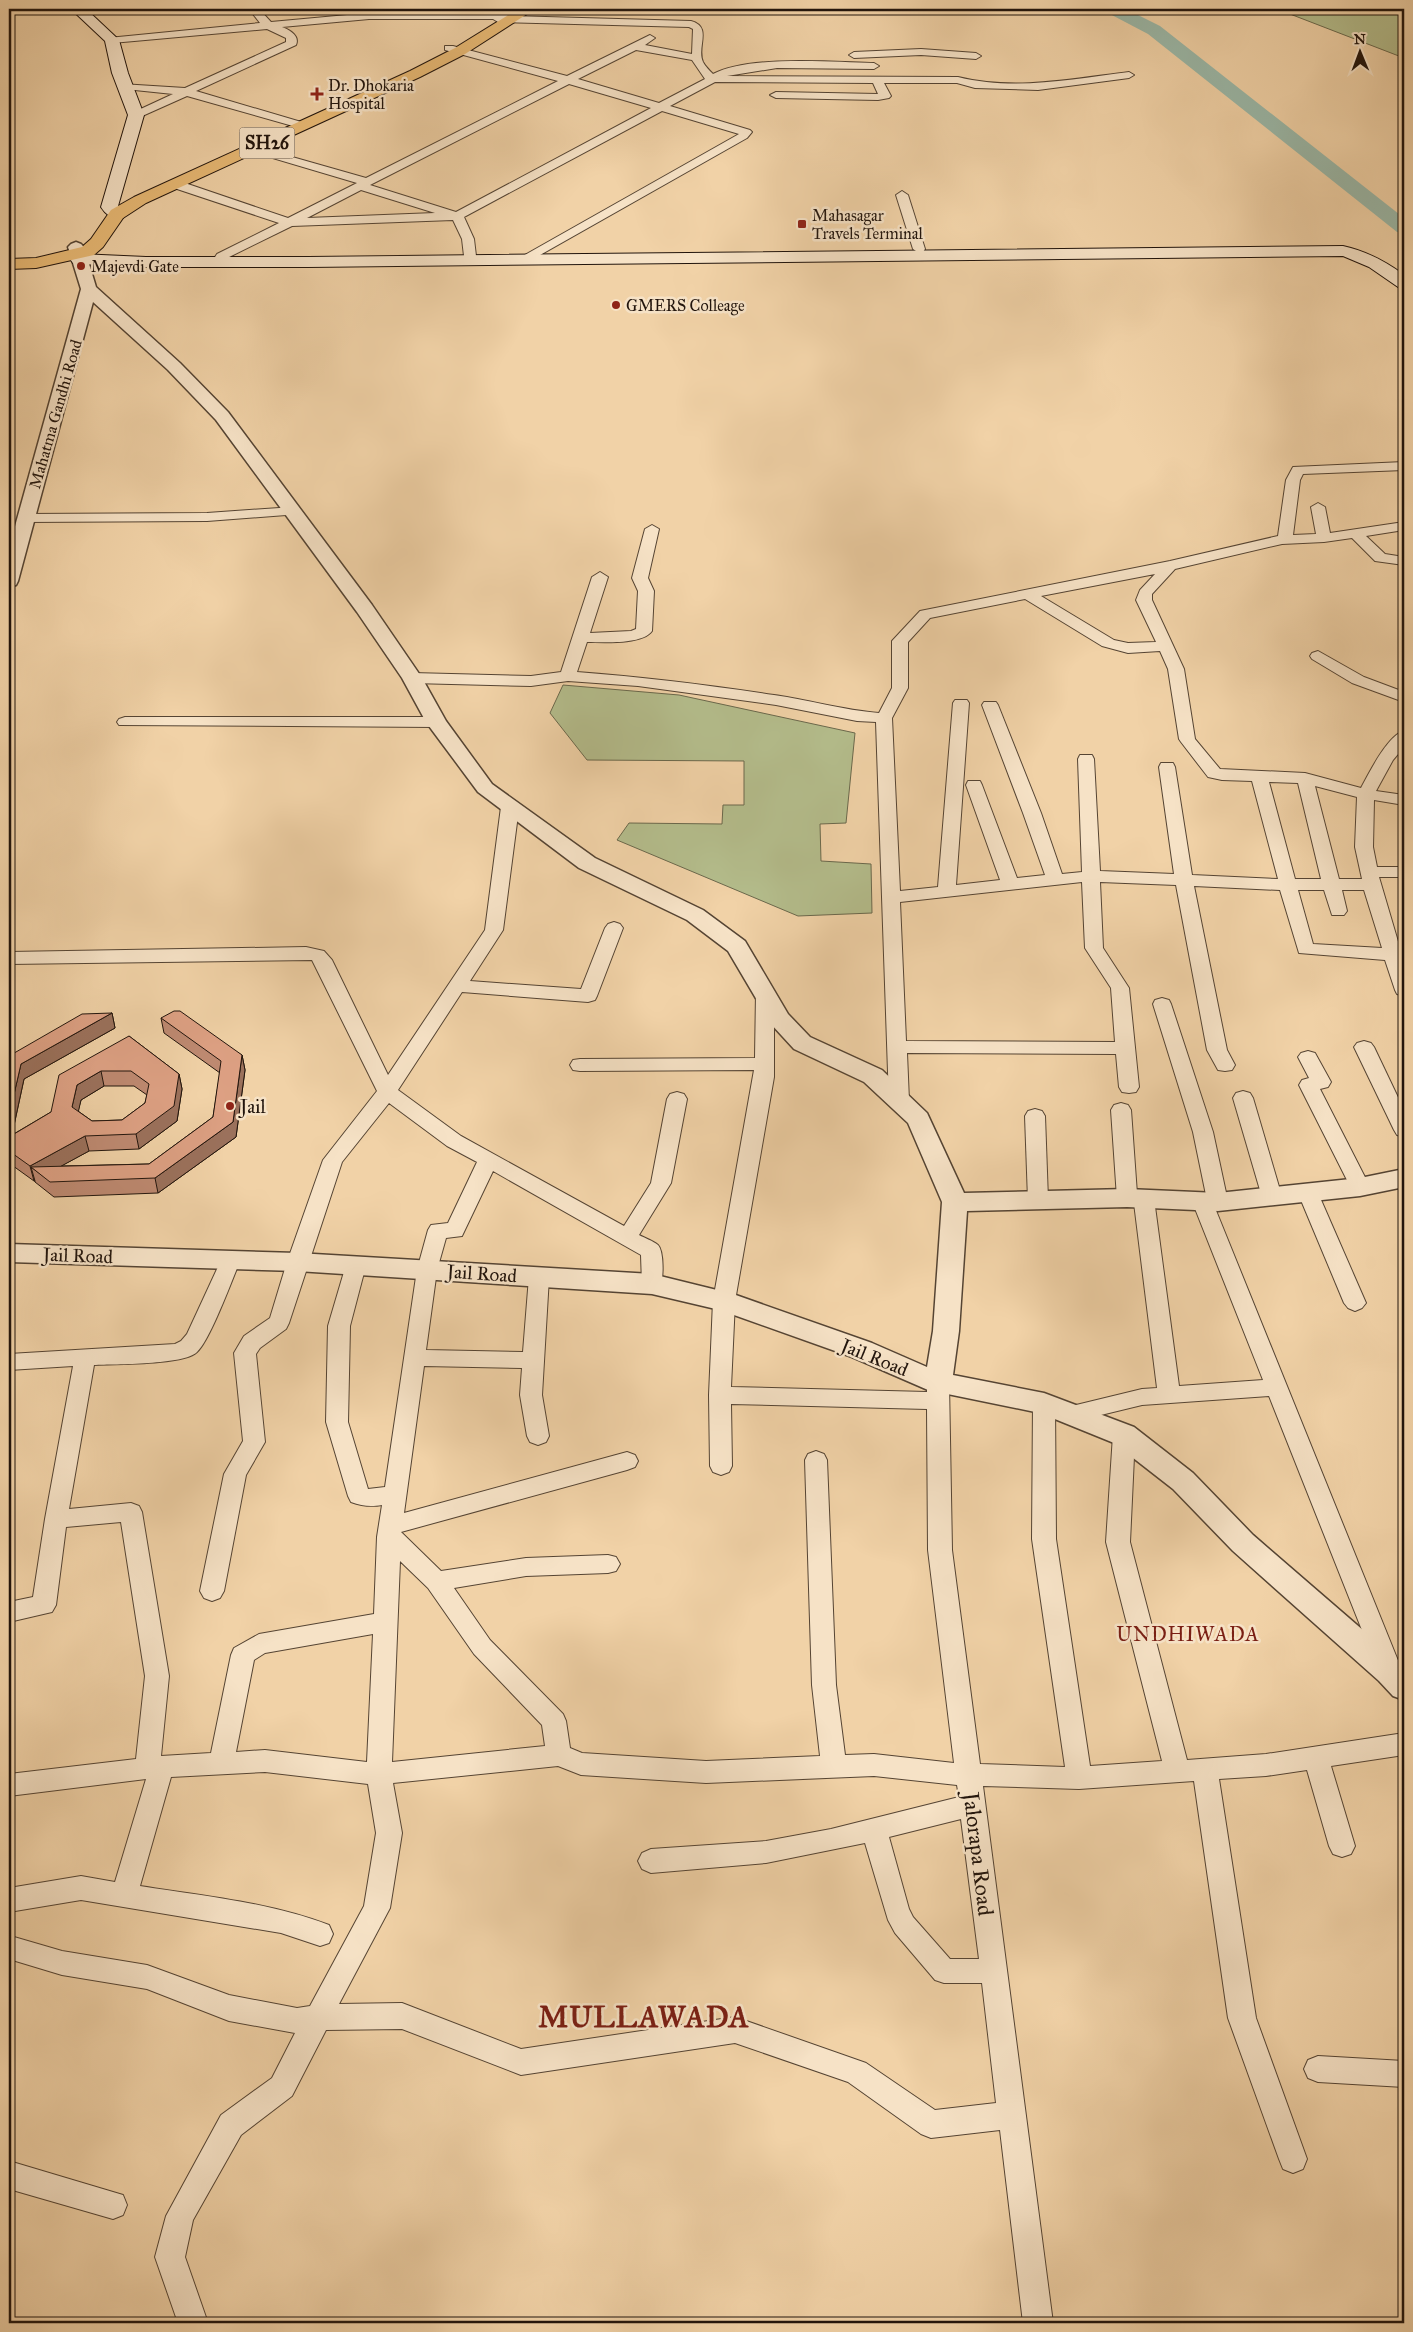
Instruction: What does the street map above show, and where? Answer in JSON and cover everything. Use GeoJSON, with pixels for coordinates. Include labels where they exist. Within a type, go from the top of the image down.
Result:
{"type":"FeatureCollection","features":[{"type":"Feature","properties":{"kind":"main road"},"geometry":{"type":"LineString","coordinates":[[78,9],[112,40],[136,116],[113,210]]}},
{"type":"Feature","properties":{"kind":"main road","name":"SH26"},"geometry":{"type":"LineString","coordinates":[[82,250],[113,210],[299,125],[455,50],[507,16],[528,9]]}},
{"type":"Feature","properties":{"kind":"main road","name":"SH26"},"geometry":{"type":"LineString","coordinates":[[113,210],[140,200],[253,149],[299,125]]}},
{"type":"Feature","properties":{"kind":"main road"},"geometry":{"type":"LineString","coordinates":[[9,259],[82,250],[146,256],[221,257],[529,256],[920,249],[1344,246],[1367,250],[1387,259],[1404,271]]}},
{"type":"Feature","properties":{"kind":"main road"},"geometry":{"type":"LineString","coordinates":[[9,264],[36,263],[82,250],[146,262],[1343,251],[1354,253],[1375,262],[1404,282]]}},
{"type":"Feature","properties":{"kind":"street"},"geometry":{"type":"LineString","coordinates":[[136,116],[292,43],[292,40],[282,30],[269,26],[254,9]]}},
{"type":"Feature","properties":{"kind":"street"},"geometry":{"type":"LineString","coordinates":[[310,9],[322,21]]}},
{"type":"Feature","properties":{"kind":"street"},"geometry":{"type":"LineString","coordinates":[[112,40],[369,16],[507,16],[691,24],[698,30],[697,60],[711,79]]}},
{"type":"Feature","properties":{"kind":"street"},"geometry":{"type":"LineString","coordinates":[[221,257],[650,38]]}},
{"type":"Feature","properties":{"kind":"street"},"geometry":{"type":"LineString","coordinates":[[634,46],[697,60],[910,52],[976,56]]}},
{"type":"Feature","properties":{"kind":"street"},"geometry":{"type":"LineString","coordinates":[[455,50],[568,80],[746,132],[743,136],[529,256]]}},
{"type":"Feature","properties":{"kind":"street"},"geometry":{"type":"LineString","coordinates":[[175,184],[289,222],[456,216],[726,72],[762,66],[874,66]]}},
{"type":"Feature","properties":{"kind":"street"},"geometry":{"type":"LineString","coordinates":[[711,79],[958,80],[975,85],[1038,87],[1129,75]]}},
{"type":"Feature","properties":{"kind":"street"},"geometry":{"type":"LineString","coordinates":[[776,95],[885,96],[877,81]]}},
{"type":"Feature","properties":{"kind":"street"},"geometry":{"type":"LineString","coordinates":[[125,86],[187,92],[299,125]]}},
{"type":"Feature","properties":{"kind":"street"},"geometry":{"type":"LineString","coordinates":[[253,149],[364,184],[456,216],[468,239],[470,256]]}},
{"type":"Feature","properties":{"kind":"street"},"geometry":{"type":"LineString","coordinates":[[902,195],[920,249]]}},
{"type":"Feature","properties":{"kind":"street"},"geometry":{"type":"LineString","coordinates":[[82,250],[89,289],[202,392],[294,511],[365,609],[412,678],[436,722],[485,788],[587,863],[695,914],[737,946],[779,1019],[802,1043],[873,1076],[918,1120],[955,1202],[946,1331],[938,1392],[720,1395]]}},
{"type":"Feature","properties":{"kind":"street","name":"Mahatma Gandhi Road"},"geometry":{"type":"LineString","coordinates":[[9,581],[89,289]]}},
{"type":"Feature","properties":{"kind":"street"},"geometry":{"type":"LineString","coordinates":[[1285,540],[1293,480],[1298,470],[1404,466]]}},
{"type":"Feature","properties":{"kind":"street"},"geometry":{"type":"LineString","coordinates":[[1318,507],[1324,538]]}},
{"type":"Feature","properties":{"kind":"street"},"geometry":{"type":"LineString","coordinates":[[25,518],[207,517],[294,511]]}},
{"type":"Feature","properties":{"kind":"street"},"geometry":{"type":"LineString","coordinates":[[899,1101],[884,718],[900,688],[900,641],[926,614],[1170,566],[1285,540],[1324,538],[1404,526]]}},
{"type":"Feature","properties":{"kind":"street"},"geometry":{"type":"LineString","coordinates":[[580,638],[634,636],[644,631],[646,591],[640,578],[652,529]]}},
{"type":"Feature","properties":{"kind":"street"},"geometry":{"type":"LineString","coordinates":[[1356,534],[1380,558],[1404,561]]}},
{"type":"Feature","properties":{"kind":"street"},"geometry":{"type":"LineString","coordinates":[[1170,566],[1143,596],[1176,669],[1187,739],[1208,768],[1214,773],[1222,775],[1305,778],[1366,794],[1404,800]]}},
{"type":"Feature","properties":{"kind":"street"},"geometry":{"type":"LineString","coordinates":[[568,676],[600,577]]}},
{"type":"Feature","properties":{"kind":"street"},"geometry":{"type":"LineString","coordinates":[[1027,594],[1108,643],[1128,648],[1165,646]]}},
{"type":"Feature","properties":{"kind":"street"},"geometry":{"type":"LineString","coordinates":[[1318,656],[1358,680],[1404,697]]}},
{"type":"Feature","properties":{"kind":"street"},"geometry":{"type":"LineString","coordinates":[[412,678],[531,682],[568,676],[638,681],[776,700],[857,716],[884,718]]}},
{"type":"Feature","properties":{"kind":"street"},"geometry":{"type":"LineString","coordinates":[[947,891],[961,702]]}},
{"type":"Feature","properties":{"kind":"street"},"geometry":{"type":"LineString","coordinates":[[990,705],[1032,813],[1055,880]]}},
{"type":"Feature","properties":{"kind":"street"},"geometry":{"type":"LineString","coordinates":[[125,722],[436,722]]}},
{"type":"Feature","properties":{"kind":"street"},"geometry":{"type":"LineString","coordinates":[[1404,736],[1386,759],[1366,794],[1364,847],[1370,878],[1404,990]]}},
{"type":"Feature","properties":{"kind":"street"},"geometry":{"type":"LineString","coordinates":[[1086,759],[1094,948],[1120,988],[1127,1048],[1129,1087]]}},
{"type":"Feature","properties":{"kind":"street"},"geometry":{"type":"LineString","coordinates":[[1167,767],[1184,880],[1217,1050],[1225,1065]]}},
{"type":"Feature","properties":{"kind":"street"},"geometry":{"type":"LineString","coordinates":[[1259,777],[1305,949],[1393,955]]}},
{"type":"Feature","properties":{"kind":"street"},"geometry":{"type":"LineString","coordinates":[[1305,778],[1338,911]]}},
{"type":"Feature","properties":{"kind":"street"},"geometry":{"type":"LineString","coordinates":[[974,785],[1010,884]]}},
{"type":"Feature","properties":{"kind":"street"},"geometry":{"type":"LineString","coordinates":[[212,1591],[235,1474],[254,1442],[244,1353],[252,1342],[278,1323],[332,1160],[387,1092],[494,930],[510,807]]}},
{"type":"Feature","properties":{"kind":"street"},"geometry":{"type":"LineString","coordinates":[[891,897],[1091,876],[1287,885],[1333,885],[1404,872]]}},
{"type":"Feature","properties":{"kind":"street"},"geometry":{"type":"LineString","coordinates":[[457,986],[588,996],[614,928]]}},
{"type":"Feature","properties":{"kind":"street"},"geometry":{"type":"LineString","coordinates":[[9,958],[306,953],[318,955],[323,960],[387,1092],[454,1141],[651,1251],[652,1284]]}},
{"type":"Feature","properties":{"kind":"street"},"geometry":{"type":"LineString","coordinates":[[721,1466],[720,1395],[724,1301],[764,1077],[765,993]]}},
{"type":"Feature","properties":{"kind":"street"},"geometry":{"type":"LineString","coordinates":[[1162,1004],[1203,1132],[1210,1201],[1276,1387],[1397,1680]]}},
{"type":"Feature","properties":{"kind":"street"},"geometry":{"type":"LineString","coordinates":[[897,1047],[1127,1048]]}},
{"type":"Feature","properties":{"kind":"street"},"geometry":{"type":"LineString","coordinates":[[1364,1047],[1404,1130]]}},
{"type":"Feature","properties":{"kind":"street"},"geometry":{"type":"LineString","coordinates":[[1308,1058],[1321,1082],[1309,1085],[1360,1187]]}},
{"type":"Feature","properties":{"kind":"street"},"geometry":{"type":"LineString","coordinates":[[580,1064],[764,1064]]}},
{"type":"Feature","properties":{"kind":"street"},"geometry":{"type":"LineString","coordinates":[[1243,1098],[1272,1197]]}},
{"type":"Feature","properties":{"kind":"street"},"geometry":{"type":"LineString","coordinates":[[627,1238],[662,1183],[677,1099]]}},
{"type":"Feature","properties":{"kind":"street"},"geometry":{"type":"LineString","coordinates":[[1121,1110],[1169,1395]]}},
{"type":"Feature","properties":{"kind":"street"},"geometry":{"type":"LineString","coordinates":[[1035,1116],[1038,1200]]}},
{"type":"Feature","properties":{"kind":"street"},"geometry":{"type":"LineString","coordinates":[[193,2323],[170,2257],[180,2216],[231,2125],[282,2087],[377,1908],[389,1833],[379,1774],[390,1532],[427,1270],[438,1230],[455,1231],[488,1159]]}},
{"type":"Feature","properties":{"kind":"street"},"geometry":{"type":"LineString","coordinates":[[955,1202],[1136,1198],[1210,1201],[1272,1197],[1360,1187],[1404,1178]]}},
{"type":"Feature","properties":{"kind":"street"},"geometry":{"type":"LineString","coordinates":[[1308,1193],[1355,1303]]}},
{"type":"Feature","properties":{"kind":"street","name":"Jail Road"},"geometry":{"type":"LineString","coordinates":[[9,1253],[297,1262],[652,1284],[724,1301],[862,1350],[938,1392],[1044,1403],[1124,1435],[1183,1481],[1243,1543],[1397,1680]]}},
{"type":"Feature","properties":{"kind":"street"},"geometry":{"type":"LineString","coordinates":[[9,1362],[177,1352],[189,1347],[196,1338],[230,1261]]}},
{"type":"Feature","properties":{"kind":"street"},"geometry":{"type":"LineString","coordinates":[[356,1265],[339,1326],[336,1422],[359,1496],[368,1498],[395,1495]]}},
{"type":"Feature","properties":{"kind":"street"},"geometry":{"type":"LineString","coordinates":[[538,1436],[531,1395],[539,1277]]}},
{"type":"Feature","properties":{"kind":"street"},"geometry":{"type":"LineString","coordinates":[[9,1612],[44,1605],[56,1519],[85,1357]]}},
{"type":"Feature","properties":{"kind":"street"},"geometry":{"type":"LineString","coordinates":[[414,1358],[533,1360]]}},
{"type":"Feature","properties":{"kind":"street"},"geometry":{"type":"LineString","coordinates":[[1072,1414],[1142,1397],[1276,1387]]}},
{"type":"Feature","properties":{"kind":"street","name":"Jalorapa Road"},"geometry":{"type":"LineString","coordinates":[[938,1392],[940,1550],[1038,2323]]}},
{"type":"Feature","properties":{"kind":"street"},"geometry":{"type":"LineString","coordinates":[[1044,1403],[1044,1539],[1079,1778]]}},
{"type":"Feature","properties":{"kind":"street"},"geometry":{"type":"LineString","coordinates":[[1124,1435],[1118,1542],[1177,1771]]}},
{"type":"Feature","properties":{"kind":"street"},"geometry":{"type":"LineString","coordinates":[[816,1460],[824,1685],[834,1767]]}},
{"type":"Feature","properties":{"kind":"street"},"geometry":{"type":"LineString","coordinates":[[390,1532],[627,1461]]}},
{"type":"Feature","properties":{"kind":"street"},"geometry":{"type":"LineString","coordinates":[[56,1519],[131,1512],[156,1676],[154,1768],[124,1895]]}},
{"type":"Feature","properties":{"kind":"street"},"geometry":{"type":"LineString","coordinates":[[390,1532],[436,1581],[482,1647],[554,1721],[559,1755]]}},
{"type":"Feature","properties":{"kind":"street"},"geometry":{"type":"LineString","coordinates":[[436,1581],[526,1567],[608,1564]]}},
{"type":"Feature","properties":{"kind":"street"},"geometry":{"type":"LineString","coordinates":[[221,1764],[244,1654],[248,1649],[259,1644],[386,1622]]}},
{"type":"Feature","properties":{"kind":"street"},"geometry":{"type":"LineString","coordinates":[[9,1785],[154,1768],[265,1761],[379,1774],[559,1755],[580,1764],[706,1772],[874,1765],[969,1775],[1079,1778],[1266,1765],[1404,1744]]}},
{"type":"Feature","properties":{"kind":"street"},"geometry":{"type":"LineString","coordinates":[[1316,1757],[1342,1846]]}},
{"type":"Feature","properties":{"kind":"street"},"geometry":{"type":"LineString","coordinates":[[1205,1769],[1242,2018],[1293,2159]]}},
{"type":"Feature","properties":{"kind":"street"},"geometry":{"type":"LineString","coordinates":[[651,1861],[766,1852],[831,1840],[973,1805]]}},
{"type":"Feature","properties":{"kind":"street"},"geometry":{"type":"LineString","coordinates":[[874,1830],[897,1912],[904,1925],[944,1972],[994,1971]]}},
{"type":"Feature","properties":{"kind":"street"},"geometry":{"type":"LineString","coordinates":[[9,1900],[81,1888],[281,1920],[320,1934]]}},
{"type":"Feature","properties":{"kind":"street"},"geometry":{"type":"LineString","coordinates":[[10,1952],[147,1977],[229,2008],[297,2022],[318,2016],[402,2016],[521,2062],[736,2030],[856,2072],[932,2124],[1012,2115]]}},
{"type":"Feature","properties":{"kind":"street"},"geometry":{"type":"LineString","coordinates":[[1318,2069],[1404,2074]]}},
{"type":"Feature","properties":{"kind":"street"},"geometry":{"type":"LineString","coordinates":[[9,2175],[112,2205]]}},
{"type":"Feature","properties":{"kind":"green space"},"geometry":{"type":"Polygon","coordinates":[[[1277,9],[1404,9],[1404,58],[1277,9]]]}},
{"type":"Feature","properties":{"kind":"green space"},"geometry":{"type":"Polygon","coordinates":[[[563,685],[679,695],[855,733],[846,823],[820,824],[821,861],[871,864],[872,913],[798,916],[617,840],[629,823],[722,824],[723,805],[744,805],[744,761],[587,760],[550,713],[563,685]]]}},
{"type":"Feature","properties":{"kind":"building"},"geometry":{"type":"Polygon","coordinates":[[[174,1011],[180,1011],[242,1055],[233,1122],[155,1178],[50,1182],[31,1167],[149,1164],[213,1117],[221,1061],[161,1018],[174,1011]]]}},
{"type":"Feature","properties":{"kind":"building"},"geometry":{"type":"Polygon","coordinates":[[[112,1013],[21,1064],[9,1116],[9,1056],[82,1014],[112,1013]]]}},
{"type":"Feature","properties":{"kind":"building"},"geometry":{"type":"Polygon","coordinates":[[[129,1036],[179,1074],[174,1106],[136,1134],[85,1136],[30,1166],[9,1151],[9,1137],[51,1112],[59,1075],[129,1036]],[[101,1071],[77,1085],[72,1107],[92,1121],[122,1120],[145,1103],[149,1084],[131,1071],[101,1071]]]}},
{"type":"Feature","properties":{"kind":"waterway"},"geometry":{"type":"LineString","coordinates":[[1114,9],[1154,30],[1404,228]]}},
{"type":"Feature","properties":{"kind":"place","name":"Dr. Dhokaria Hospital"},"geometry":{"type":"Point","coordinates":[317,94]}},
{"type":"Feature","properties":{"kind":"place","name":"Mahasagar Travels Terminal"},"geometry":{"type":"Point","coordinates":[802,224]}},
{"type":"Feature","properties":{"kind":"place","name":"Majevdi Gate"},"geometry":{"type":"Point","coordinates":[81,266]}},
{"type":"Feature","properties":{"kind":"place","name":"GMERS Colleage"},"geometry":{"type":"Point","coordinates":[616,305]}},
{"type":"Feature","properties":{"kind":"place","name":"Jail"},"geometry":{"type":"Point","coordinates":[230,1106]}},
{"type":"Feature","properties":{"kind":"district","name":"UNDHIWADA"},"geometry":{"type":"Point","coordinates":[1188,1634]}},
{"type":"Feature","properties":{"kind":"district","name":"MULLAWADA"},"geometry":{"type":"Point","coordinates":[644,2017]}}]}
